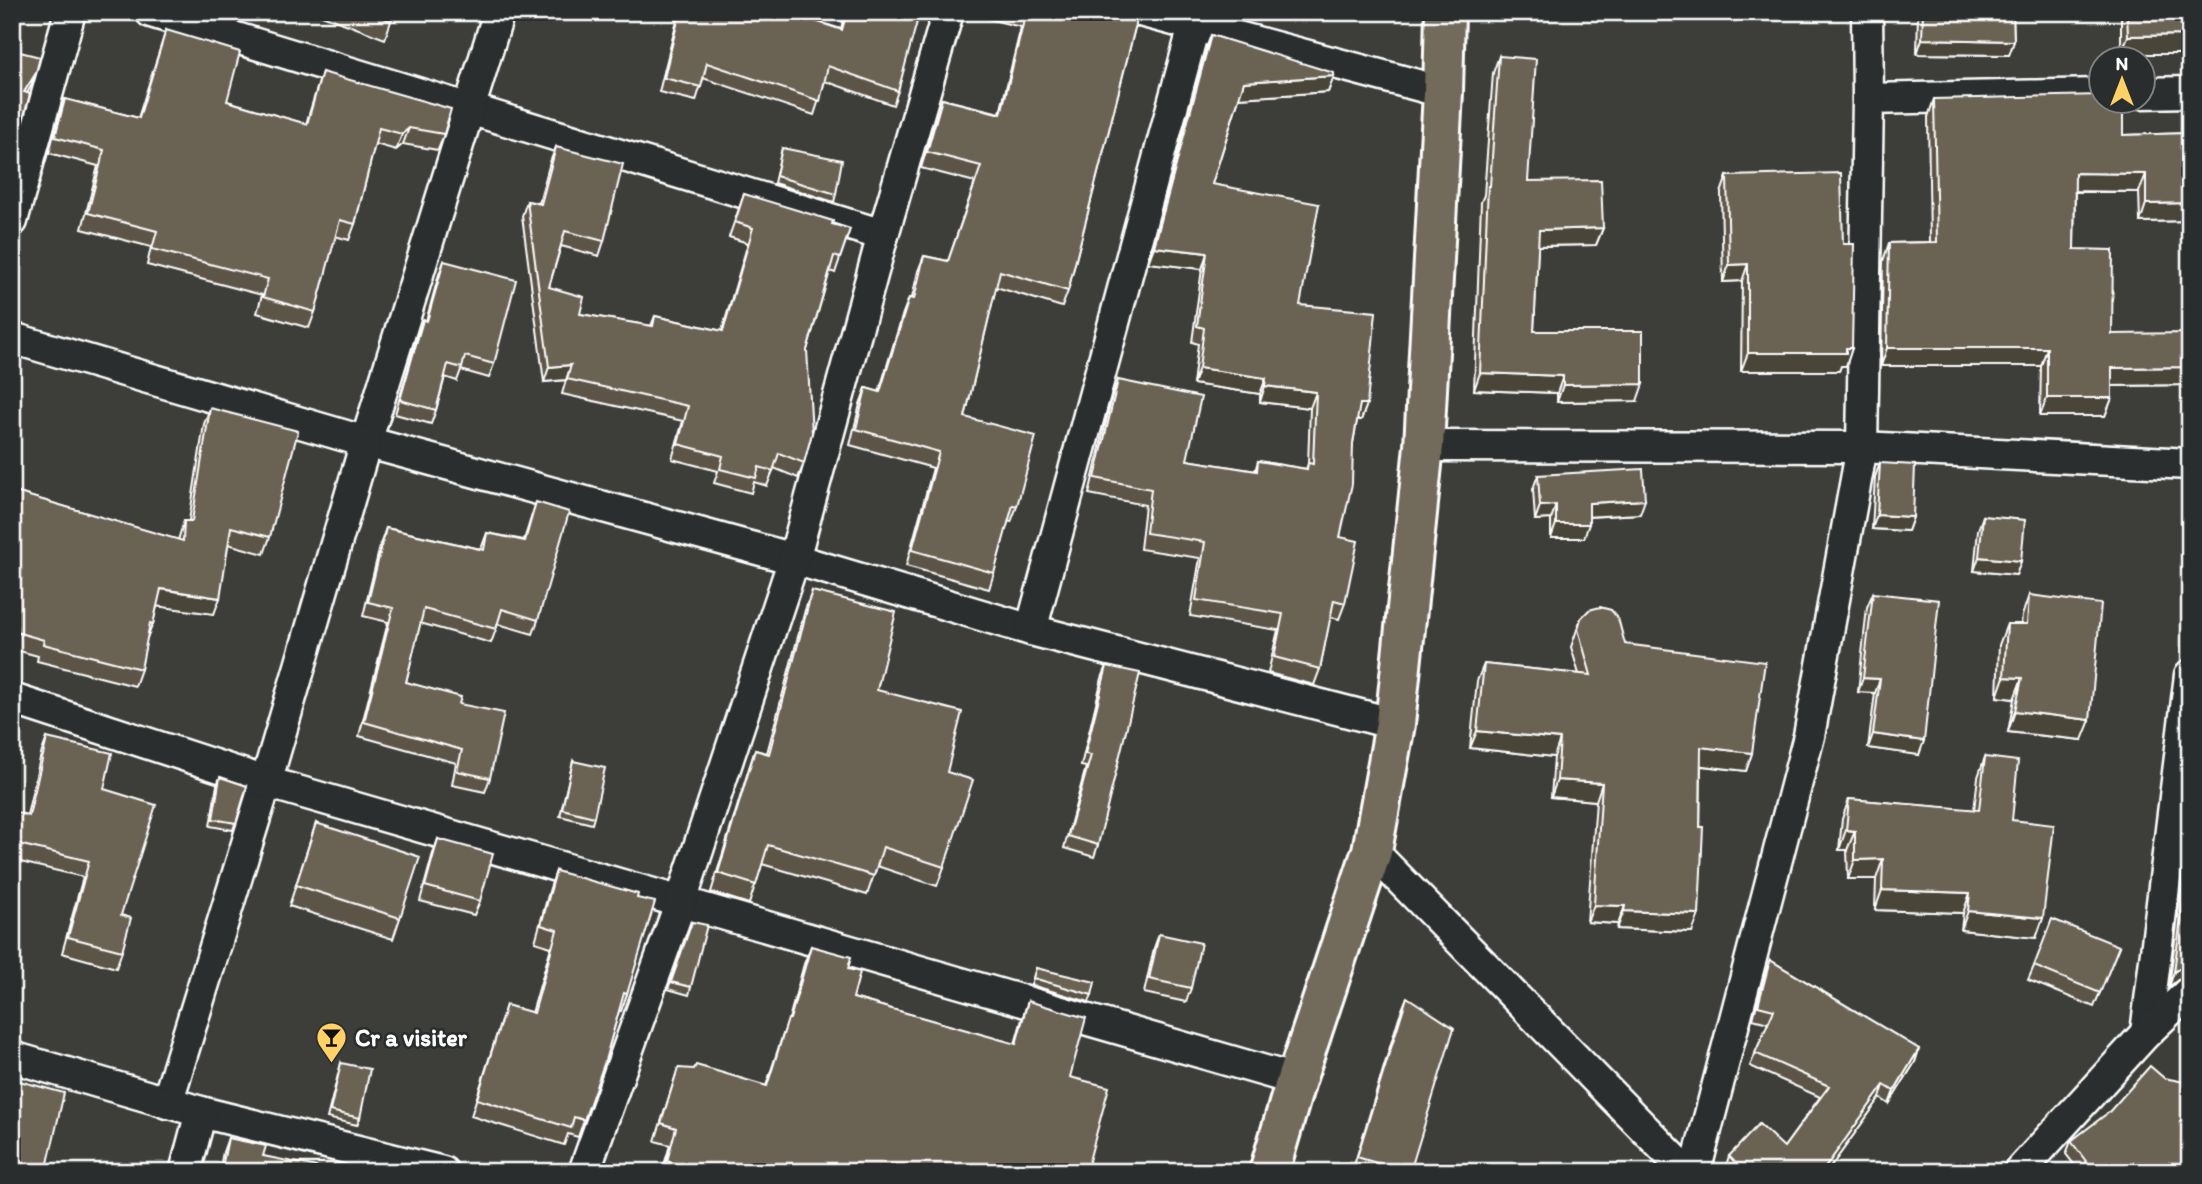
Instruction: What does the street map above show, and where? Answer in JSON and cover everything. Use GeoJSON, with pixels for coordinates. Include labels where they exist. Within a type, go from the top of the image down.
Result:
{"type":"FeatureCollection","features":[{"type":"Feature","properties":{"kind":"highway"},"geometry":{"type":"LineString","coordinates":[[1269,1172],[1296,1080],[1372,851],[1395,724],[1424,446],[1445,12]]}},
{"type":"Feature","properties":{"kind":"street"},"geometry":{"type":"LineString","coordinates":[[12,221],[71,12]]}},
{"type":"Feature","properties":{"kind":"street"},"geometry":{"type":"LineString","coordinates":[[151,12],[883,235]]}},
{"type":"Feature","properties":{"kind":"street"},"geometry":{"type":"LineString","coordinates":[[167,1103],[499,12]]}},
{"type":"Feature","properties":{"kind":"street"},"geometry":{"type":"LineString","coordinates":[[583,1172],[681,901],[794,559],[947,12]]}},
{"type":"Feature","properties":{"kind":"street"},"geometry":{"type":"LineString","coordinates":[[1144,12],[1443,92]]}},
{"type":"Feature","properties":{"kind":"street"},"geometry":{"type":"LineString","coordinates":[[1695,1172],[1809,736],[1862,447],[1867,12]]}},
{"type":"Feature","properties":{"kind":"street"},"geometry":{"type":"LineString","coordinates":[[1031,630],[1194,26]]}},
{"type":"Feature","properties":{"kind":"street"},"geometry":{"type":"LineString","coordinates":[[2156,93],[2190,92]]}},
{"type":"Feature","properties":{"kind":"street"},"geometry":{"type":"LineString","coordinates":[[1868,99],[2086,94]]}},
{"type":"Feature","properties":{"kind":"street"},"geometry":{"type":"LineString","coordinates":[[12,338],[366,442],[794,559],[1031,630],[1395,724]]}},
{"type":"Feature","properties":{"kind":"street"},"geometry":{"type":"LineString","coordinates":[[1424,446],[1862,447],[2190,464]]}},
{"type":"Feature","properties":{"kind":"street"},"geometry":{"type":"LineString","coordinates":[[2146,1033],[2190,675]]}},
{"type":"Feature","properties":{"kind":"street"},"geometry":{"type":"LineString","coordinates":[[12,699],[266,782],[1296,1080]]}},
{"type":"Feature","properties":{"kind":"street"},"geometry":{"type":"LineString","coordinates":[[1372,851],[1687,1172]]}},
{"type":"Feature","properties":{"kind":"street"},"geometry":{"type":"LineString","coordinates":[[2019,1172],[2146,1033],[2190,991]]}},
{"type":"Feature","properties":{"kind":"street"},"geometry":{"type":"LineString","coordinates":[[12,1056],[167,1103],[443,1172]]}},
{"type":"Feature","properties":{"kind":"street"},"geometry":{"type":"LineString","coordinates":[[185,1172],[201,1112]]}},
{"type":"Feature","properties":{"kind":"building"},"geometry":{"type":"Polygon","coordinates":[[[369,12],[394,12],[391,21],[369,12]]]}},
{"type":"Feature","properties":{"kind":"building"},"geometry":{"type":"Polygon","coordinates":[[[680,12],[788,12],[842,30],[847,12],[914,12],[911,20],[917,22],[898,91],[828,66],[820,101],[707,63],[701,87],[664,78],[680,12]]]}},
{"type":"Feature","properties":{"kind":"building"},"geometry":{"type":"Polygon","coordinates":[[[1026,12],[1139,12],[1068,291],[1000,271],[965,417],[1036,436],[1017,506],[1013,505],[994,573],[912,550],[939,452],[856,429],[866,388],[880,392],[909,298],[914,299],[924,256],[948,261],[981,166],[927,152],[942,99],[1001,114],[1026,12]]]}},
{"type":"Feature","properties":{"kind":"building"},"geometry":{"type":"Polygon","coordinates":[[[1923,12],[2013,12],[2014,41],[1922,39],[1923,12]]]}},
{"type":"Feature","properties":{"kind":"building"},"geometry":{"type":"Polygon","coordinates":[[[2127,12],[2190,12],[2190,35],[2128,36],[2127,12]]]}},
{"type":"Feature","properties":{"kind":"building"},"geometry":{"type":"Polygon","coordinates":[[[166,30],[240,52],[227,101],[307,124],[322,72],[451,109],[444,134],[409,128],[402,134],[379,128],[355,224],[340,220],[315,312],[263,297],[268,279],[152,249],[157,231],[88,213],[104,150],[55,137],[65,99],[139,118],[166,30]]]}},
{"type":"Feature","properties":{"kind":"building"},"geometry":{"type":"Polygon","coordinates":[[[1211,35],[1334,73],[1334,76],[1244,82],[1212,184],[1319,204],[1300,305],[1376,312],[1367,404],[1360,404],[1353,443],[1352,484],[1340,537],[1358,541],[1345,603],[1334,600],[1320,669],[1274,657],[1283,614],[1196,600],[1205,542],[1146,533],[1151,489],[1095,478],[1118,380],[1201,397],[1187,460],[1257,471],[1258,461],[1307,469],[1308,463],[1313,464],[1316,392],[1265,386],[1266,378],[1199,368],[1204,328],[1197,326],[1207,253],[1154,247],[1211,35]]]}},
{"type":"Feature","properties":{"kind":"building"},"geometry":{"type":"Polygon","coordinates":[[[12,50],[40,57],[36,73],[24,92],[30,94],[12,159],[12,50]]]}},
{"type":"Feature","properties":{"kind":"building"},"geometry":{"type":"Polygon","coordinates":[[[1499,56],[1536,59],[1528,181],[1601,180],[1603,228],[1539,230],[1534,331],[1643,331],[1643,384],[1563,385],[1563,376],[1480,373],[1488,186],[1499,56]]]}},
{"type":"Feature","properties":{"kind":"building"},"geometry":{"type":"Polygon","coordinates":[[[2086,95],[2086,116],[2123,116],[2123,135],[2190,133],[2190,203],[2146,204],[2146,174],[2075,173],[2074,249],[2113,250],[2112,334],[2190,333],[2190,367],[2112,368],[2112,398],[2047,398],[2047,348],[1887,348],[1889,243],[1937,242],[1934,99],[2086,95]]]}},
{"type":"Feature","properties":{"kind":"building"},"geometry":{"type":"Polygon","coordinates":[[[556,147],[623,164],[604,241],[565,231],[549,287],[584,297],[580,314],[653,326],[655,316],[723,331],[753,228],[735,222],[744,194],[833,221],[832,224],[850,229],[840,258],[834,256],[807,350],[812,433],[804,463],[779,453],[773,471],[759,467],[756,478],[720,469],[723,456],[678,444],[688,406],[567,379],[571,365],[549,367],[527,201],[541,204],[556,147]]]}},
{"type":"Feature","properties":{"kind":"building"},"geometry":{"type":"Polygon","coordinates":[[[782,148],[842,160],[836,194],[776,176],[782,148]]]}},
{"type":"Feature","properties":{"kind":"building"},"geometry":{"type":"Polygon","coordinates":[[[1841,173],[1843,244],[1854,244],[1852,348],[1846,348],[1846,353],[1748,353],[1748,264],[1729,265],[1727,176],[1841,173]]]}},
{"type":"Feature","properties":{"kind":"building"},"geometry":{"type":"Polygon","coordinates":[[[444,261],[516,280],[494,364],[465,356],[462,368],[448,364],[436,410],[400,400],[423,320],[427,321],[444,261]]]}},
{"type":"Feature","properties":{"kind":"building"},"geometry":{"type":"Polygon","coordinates":[[[210,408],[298,431],[270,537],[231,527],[220,598],[161,589],[153,624],[150,623],[141,669],[43,644],[44,640],[12,631],[12,491],[183,541],[184,521],[192,521],[210,408]]]}},
{"type":"Feature","properties":{"kind":"building"},"geometry":{"type":"Polygon","coordinates":[[[1880,463],[1915,465],[1913,517],[1877,515],[1880,463]]]}},
{"type":"Feature","properties":{"kind":"building"},"geometry":{"type":"Polygon","coordinates":[[[1643,469],[1645,500],[1589,503],[1589,524],[1556,524],[1556,505],[1540,506],[1538,475],[1643,469]]]}},
{"type":"Feature","properties":{"kind":"building"},"geometry":{"type":"Polygon","coordinates":[[[536,502],[569,512],[538,620],[502,609],[496,629],[424,609],[406,682],[461,697],[459,704],[504,713],[490,778],[457,771],[462,750],[364,722],[393,608],[368,602],[386,528],[484,550],[487,533],[525,541],[536,502]]]}},
{"type":"Feature","properties":{"kind":"building"},"geometry":{"type":"Polygon","coordinates":[[[1983,516],[2025,520],[2021,561],[1979,557],[1983,516]]]}},
{"type":"Feature","properties":{"kind":"building"},"geometry":{"type":"Polygon","coordinates":[[[812,591],[896,612],[877,690],[962,712],[947,772],[973,780],[944,867],[883,847],[874,876],[768,845],[756,885],[718,873],[755,750],[769,754],[812,591]]]}},
{"type":"Feature","properties":{"kind":"building"},"geometry":{"type":"Polygon","coordinates":[[[1873,593],[1939,600],[1924,741],[1873,734],[1880,679],[1863,678],[1873,593]]]}},
{"type":"Feature","properties":{"kind":"building"},"geometry":{"type":"Polygon","coordinates":[[[2029,595],[2101,604],[2090,720],[2015,711],[2022,678],[2004,677],[2007,624],[2027,624],[2029,595]]]}},
{"type":"Feature","properties":{"kind":"building"},"geometry":{"type":"Polygon","coordinates":[[[1600,607],[1611,610],[1618,618],[1625,644],[1765,662],[1752,753],[1701,747],[1700,827],[1703,827],[1699,914],[1624,911],[1625,906],[1594,905],[1602,783],[1557,780],[1560,739],[1477,731],[1484,664],[1591,675],[1578,629],[1581,618],[1589,610],[1600,607]]]}},
{"type":"Feature","properties":{"kind":"building"},"geometry":{"type":"Polygon","coordinates":[[[1107,666],[1140,673],[1098,845],[1068,836],[1091,755],[1085,754],[1107,666]]]}},
{"type":"Feature","properties":{"kind":"building"},"geometry":{"type":"Polygon","coordinates":[[[47,738],[112,753],[104,789],[156,805],[121,915],[131,918],[122,951],[68,937],[89,861],[14,843],[12,849],[12,811],[29,816],[47,738]]]}},
{"type":"Feature","properties":{"kind":"building"},"geometry":{"type":"Polygon","coordinates":[[[1985,757],[2018,761],[2012,820],[2054,825],[2043,918],[1968,911],[1970,893],[1882,890],[1883,859],[1855,860],[1855,831],[1846,830],[1849,799],[1979,810],[1985,757]]]}},
{"type":"Feature","properties":{"kind":"building"},"geometry":{"type":"Polygon","coordinates":[[[573,761],[605,768],[594,817],[562,809],[573,761]]]}},
{"type":"Feature","properties":{"kind":"building"},"geometry":{"type":"Polygon","coordinates":[[[220,777],[247,786],[236,823],[213,819],[220,777]]]}},
{"type":"Feature","properties":{"kind":"building"},"geometry":{"type":"Polygon","coordinates":[[[316,823],[420,857],[400,918],[296,885],[316,823]]]}},
{"type":"Feature","properties":{"kind":"building"},"geometry":{"type":"Polygon","coordinates":[[[438,839],[493,854],[480,901],[425,886],[438,839]]]}},
{"type":"Feature","properties":{"kind":"building"},"geometry":{"type":"Polygon","coordinates":[[[2190,848],[2190,961],[2174,972],[2190,848]]]}},
{"type":"Feature","properties":{"kind":"building"},"geometry":{"type":"Polygon","coordinates":[[[556,871],[638,894],[637,898],[655,902],[584,1120],[574,1117],[571,1128],[477,1099],[506,1005],[534,1013],[557,930],[541,925],[556,871]]]}},
{"type":"Feature","properties":{"kind":"building"},"geometry":{"type":"Polygon","coordinates":[[[2052,919],[2119,946],[2100,993],[2034,966],[2052,919]]]}},
{"type":"Feature","properties":{"kind":"building"},"geometry":{"type":"Polygon","coordinates":[[[692,922],[707,925],[691,987],[671,982],[692,922]]]}},
{"type":"Feature","properties":{"kind":"building"},"geometry":{"type":"Polygon","coordinates":[[[1159,934],[1201,943],[1191,988],[1149,979],[1159,934]]]}},
{"type":"Feature","properties":{"kind":"building"},"geometry":{"type":"Polygon","coordinates":[[[811,946],[851,957],[848,969],[860,972],[853,998],[1016,1044],[1028,1001],[1086,1018],[1070,1077],[1109,1087],[1086,1172],[696,1172],[667,1161],[676,1128],[661,1123],[678,1068],[694,1069],[696,1065],[767,1086],[811,946]]]}},
{"type":"Feature","properties":{"kind":"building"},"geometry":{"type":"Polygon","coordinates":[[[1770,960],[1919,1049],[1894,1091],[1884,1085],[1822,1172],[1744,1172],[1729,1156],[1759,1124],[1784,1147],[1829,1086],[1755,1053],[1774,1010],[1758,1006],[1770,960]]]}},
{"type":"Feature","properties":{"kind":"building"},"geometry":{"type":"Polygon","coordinates":[[[1036,968],[1095,982],[1092,995],[1033,978],[1036,968]]]}},
{"type":"Feature","properties":{"kind":"building"},"geometry":{"type":"Polygon","coordinates":[[[1407,997],[1454,1028],[1410,1172],[1357,1157],[1407,997]]]}},
{"type":"Feature","properties":{"kind":"building"},"geometry":{"type":"Polygon","coordinates":[[[341,1063],[370,1069],[360,1118],[330,1111],[341,1063]]]}},
{"type":"Feature","properties":{"kind":"building"},"geometry":{"type":"Polygon","coordinates":[[[2150,1066],[2164,1078],[2190,1083],[2190,1172],[2094,1172],[2071,1141],[2109,1112],[2150,1066]]]}},
{"type":"Feature","properties":{"kind":"building"},"geometry":{"type":"Polygon","coordinates":[[[12,1079],[64,1093],[46,1172],[12,1171],[12,1079]]]}},
{"type":"Feature","properties":{"kind":"building"},"geometry":{"type":"Polygon","coordinates":[[[228,1138],[266,1146],[263,1156],[328,1169],[327,1172],[221,1172],[228,1138]]]}},
{"type":"Feature","properties":{"kind":"place","name":"Cr a visiter"},"geometry":{"type":"Point","coordinates":[332,1064]}}]}
